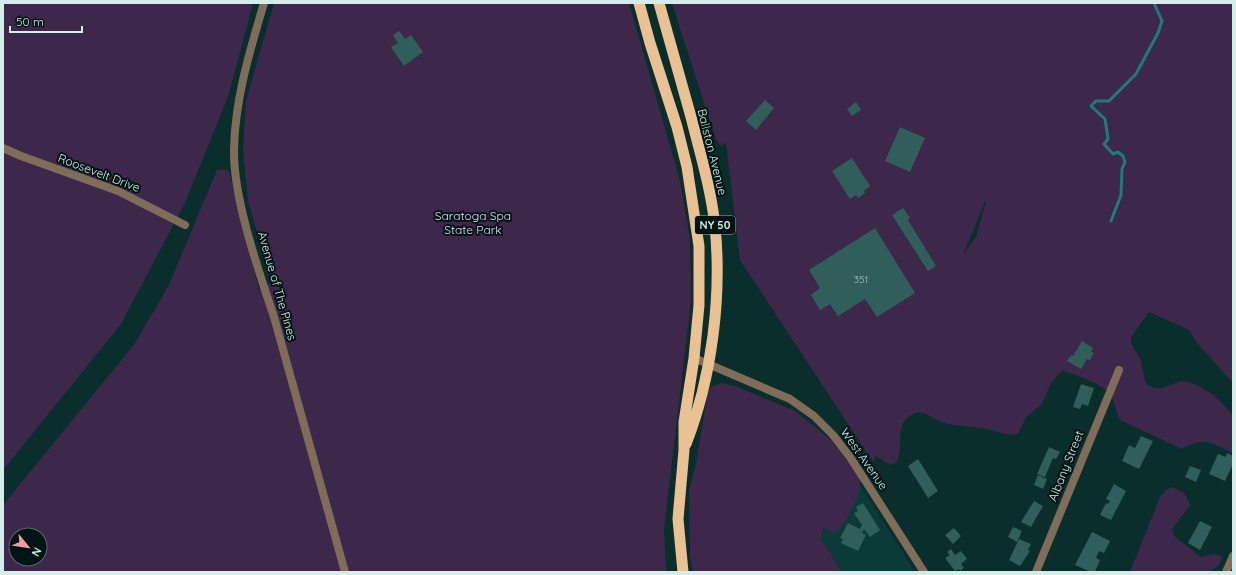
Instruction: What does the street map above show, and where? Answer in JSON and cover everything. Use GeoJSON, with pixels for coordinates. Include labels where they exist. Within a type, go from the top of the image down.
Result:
{"type":"FeatureCollection","features":[{"type":"Feature","properties":{"kind":"highway","name":"Ballston Avenue"},"geometry":{"type":"LineString","coordinates":[[639,3],[650,43],[677,127],[687,167],[699,246],[699,305],[694,358],[684,422],[684,450],[678,519],[682,572]]}},
{"type":"Feature","properties":{"kind":"highway","name":"Ballston Avenue"},"geometry":{"type":"LineString","coordinates":[[659,3],[706,172],[714,220],[718,270],[714,335],[694,423],[684,450]]}},
{"type":"Feature","properties":{"kind":"street","name":"Avenue of The Pines"},"geometry":{"type":"LineString","coordinates":[[264,3],[247,63],[237,113],[234,150],[238,187],[254,253],[345,572]]}},
{"type":"Feature","properties":{"kind":"street","name":"Roosevelt Drive"},"geometry":{"type":"LineString","coordinates":[[3,148],[118,191],[185,225]]}},
{"type":"Feature","properties":{"kind":"street","name":"West Avenue"},"geometry":{"type":"LineString","coordinates":[[694,358],[790,399],[814,416],[834,435],[850,457],[924,572]]}},
{"type":"Feature","properties":{"kind":"street","name":"Albany Street"},"geometry":{"type":"LineString","coordinates":[[1036,572],[1119,370]]}},
{"type":"Feature","properties":{"kind":"street"},"geometry":{"type":"LineString","coordinates":[[1226,572],[1233,556]]}},
{"type":"Feature","properties":{"kind":"shaded area"},"geometry":{"type":"Polygon","coordinates":[[[849,468],[915,572],[806,572],[849,468]]]}},
{"type":"Feature","properties":{"kind":"green space"},"geometry":{"type":"Polygon","coordinates":[[[3,3],[253,3],[228,97],[184,205],[121,324],[3,470],[3,3]]]}},
{"type":"Feature","properties":{"kind":"green space","name":"Saratoga Spa State Park"},"geometry":{"type":"Polygon","coordinates":[[[274,3],[629,3],[680,181],[690,240],[691,301],[664,529],[666,572],[3,572],[3,505],[133,346],[168,287],[217,170],[226,169],[229,172],[259,290],[272,283],[248,201],[243,150],[246,101],[274,3]]]}},
{"type":"Feature","properties":{"kind":"green space"},"geometry":{"type":"Polygon","coordinates":[[[672,3],[1233,3],[1233,383],[1197,343],[1189,330],[1149,312],[1131,337],[1131,343],[1141,360],[1145,381],[1149,386],[1162,388],[1182,381],[1195,384],[1214,395],[1233,415],[1233,454],[1208,442],[1196,443],[1182,449],[1120,420],[1112,397],[1108,392],[1097,384],[1063,371],[1058,374],[1050,385],[1042,404],[1026,417],[1018,434],[1009,434],[982,428],[950,424],[939,421],[924,413],[917,412],[906,419],[903,423],[901,428],[900,452],[896,463],[890,465],[876,456],[873,462],[740,260],[726,143],[721,146],[716,140],[672,3]],[[986,201],[963,255],[976,237],[986,201]]]}},
{"type":"Feature","properties":{"kind":"green space"},"geometry":{"type":"Polygon","coordinates":[[[721,383],[735,386],[795,411],[831,440],[860,475],[860,487],[856,500],[844,523],[836,532],[829,531],[824,527],[820,539],[830,552],[841,572],[693,572],[690,556],[689,490],[696,464],[708,391],[712,386],[721,383]]]}},
{"type":"Feature","properties":{"kind":"green space"},"geometry":{"type":"Polygon","coordinates":[[[1172,487],[1184,493],[1190,505],[1172,531],[1175,537],[1201,557],[1214,554],[1221,556],[1220,562],[1218,566],[1210,572],[1130,572],[1160,497],[1166,490],[1172,487]]]}},
{"type":"Feature","properties":{"kind":"building"},"geometry":{"type":"Polygon","coordinates":[[[399,31],[405,39],[411,35],[423,52],[404,66],[391,47],[398,43],[393,35],[399,31]]]}},
{"type":"Feature","properties":{"kind":"building"},"geometry":{"type":"Polygon","coordinates":[[[765,100],[774,108],[756,130],[746,121],[765,100]]]}},
{"type":"Feature","properties":{"kind":"building"},"geometry":{"type":"Polygon","coordinates":[[[856,102],[861,110],[852,116],[847,109],[856,102]]]}},
{"type":"Feature","properties":{"kind":"building"},"geometry":{"type":"Polygon","coordinates":[[[900,127],[925,138],[910,172],[885,161],[900,127]]]}},
{"type":"Feature","properties":{"kind":"building"},"geometry":{"type":"Polygon","coordinates":[[[852,158],[870,186],[864,191],[865,193],[858,198],[856,195],[850,199],[832,171],[852,158]]]}},
{"type":"Feature","properties":{"kind":"building"},"geometry":{"type":"Polygon","coordinates":[[[903,208],[910,218],[908,220],[936,266],[928,271],[892,215],[903,208]]]}},
{"type":"Feature","properties":{"kind":"building"},"geometry":{"type":"Polygon","coordinates":[[[875,228],[915,293],[877,317],[865,299],[838,316],[830,304],[820,310],[811,295],[820,288],[809,270],[875,228]]]}},
{"type":"Feature","properties":{"kind":"building"},"geometry":{"type":"Polygon","coordinates":[[[1082,341],[1093,348],[1091,352],[1094,353],[1090,360],[1087,359],[1081,369],[1067,361],[1071,355],[1073,356],[1082,341]]]}},
{"type":"Feature","properties":{"kind":"building"},"geometry":{"type":"Polygon","coordinates":[[[1081,384],[1094,388],[1088,406],[1082,404],[1080,409],[1073,407],[1081,384]]]}},
{"type":"Feature","properties":{"kind":"building"},"geometry":{"type":"Polygon","coordinates":[[[1141,436],[1153,441],[1139,469],[1122,461],[1129,445],[1135,448],[1141,436]]]}},
{"type":"Feature","properties":{"kind":"building"},"geometry":{"type":"Polygon","coordinates":[[[1049,447],[1060,452],[1056,459],[1053,458],[1045,477],[1037,474],[1049,447]]]}},
{"type":"Feature","properties":{"kind":"building"},"geometry":{"type":"Polygon","coordinates":[[[1227,453],[1233,456],[1233,464],[1225,481],[1209,474],[1218,454],[1226,457],[1227,453]]]}},
{"type":"Feature","properties":{"kind":"building"},"geometry":{"type":"Polygon","coordinates":[[[918,459],[938,491],[928,498],[908,466],[918,459]]]}},
{"type":"Feature","properties":{"kind":"building"},"geometry":{"type":"Polygon","coordinates":[[[1190,466],[1201,470],[1196,482],[1185,477],[1190,466]]]}},
{"type":"Feature","properties":{"kind":"building"},"geometry":{"type":"Polygon","coordinates":[[[1038,475],[1047,479],[1043,489],[1034,485],[1038,475]]]}},
{"type":"Feature","properties":{"kind":"building"},"geometry":{"type":"Polygon","coordinates":[[[1114,484],[1126,491],[1111,520],[1100,515],[1106,503],[1108,504],[1110,501],[1106,499],[1114,484]]]}},
{"type":"Feature","properties":{"kind":"building"},"geometry":{"type":"Polygon","coordinates":[[[1034,501],[1043,506],[1031,527],[1021,522],[1034,501]]]}},
{"type":"Feature","properties":{"kind":"building"},"geometry":{"type":"Polygon","coordinates":[[[863,503],[880,530],[870,537],[864,529],[862,533],[866,535],[858,551],[841,543],[843,539],[840,538],[848,523],[860,529],[862,525],[854,513],[858,511],[856,507],[863,503]]]}},
{"type":"Feature","properties":{"kind":"building"},"geometry":{"type":"Polygon","coordinates":[[[1200,521],[1212,527],[1200,550],[1188,543],[1200,521]]]}},
{"type":"Feature","properties":{"kind":"building"},"geometry":{"type":"Polygon","coordinates":[[[1013,527],[1022,531],[1017,542],[1008,537],[1013,527]]]}},
{"type":"Feature","properties":{"kind":"building"},"geometry":{"type":"Polygon","coordinates":[[[954,528],[961,536],[953,544],[945,535],[954,528]]]}},
{"type":"Feature","properties":{"kind":"building"},"geometry":{"type":"Polygon","coordinates":[[[1092,532],[1110,541],[1104,553],[1099,551],[1096,558],[1100,560],[1095,572],[1091,572],[1075,565],[1092,532]]]}},
{"type":"Feature","properties":{"kind":"building"},"geometry":{"type":"Polygon","coordinates":[[[1019,539],[1031,544],[1028,550],[1030,551],[1020,566],[1009,560],[1019,539]]]}},
{"type":"Feature","properties":{"kind":"building"},"geometry":{"type":"Polygon","coordinates":[[[951,549],[955,555],[961,551],[967,559],[961,564],[964,568],[960,571],[959,569],[955,571],[945,558],[950,555],[947,552],[951,549]]]}},
{"type":"Feature","properties":{"kind":"waterway"},"geometry":{"type":"LineString","coordinates":[[1111,221],[1121,195],[1122,169],[1125,162],[1123,156],[1118,152],[1113,154],[1104,144],[1108,139],[1105,119],[1091,106],[1096,101],[1109,101],[1136,74],[1158,33],[1162,21],[1154,3]]}}]}
